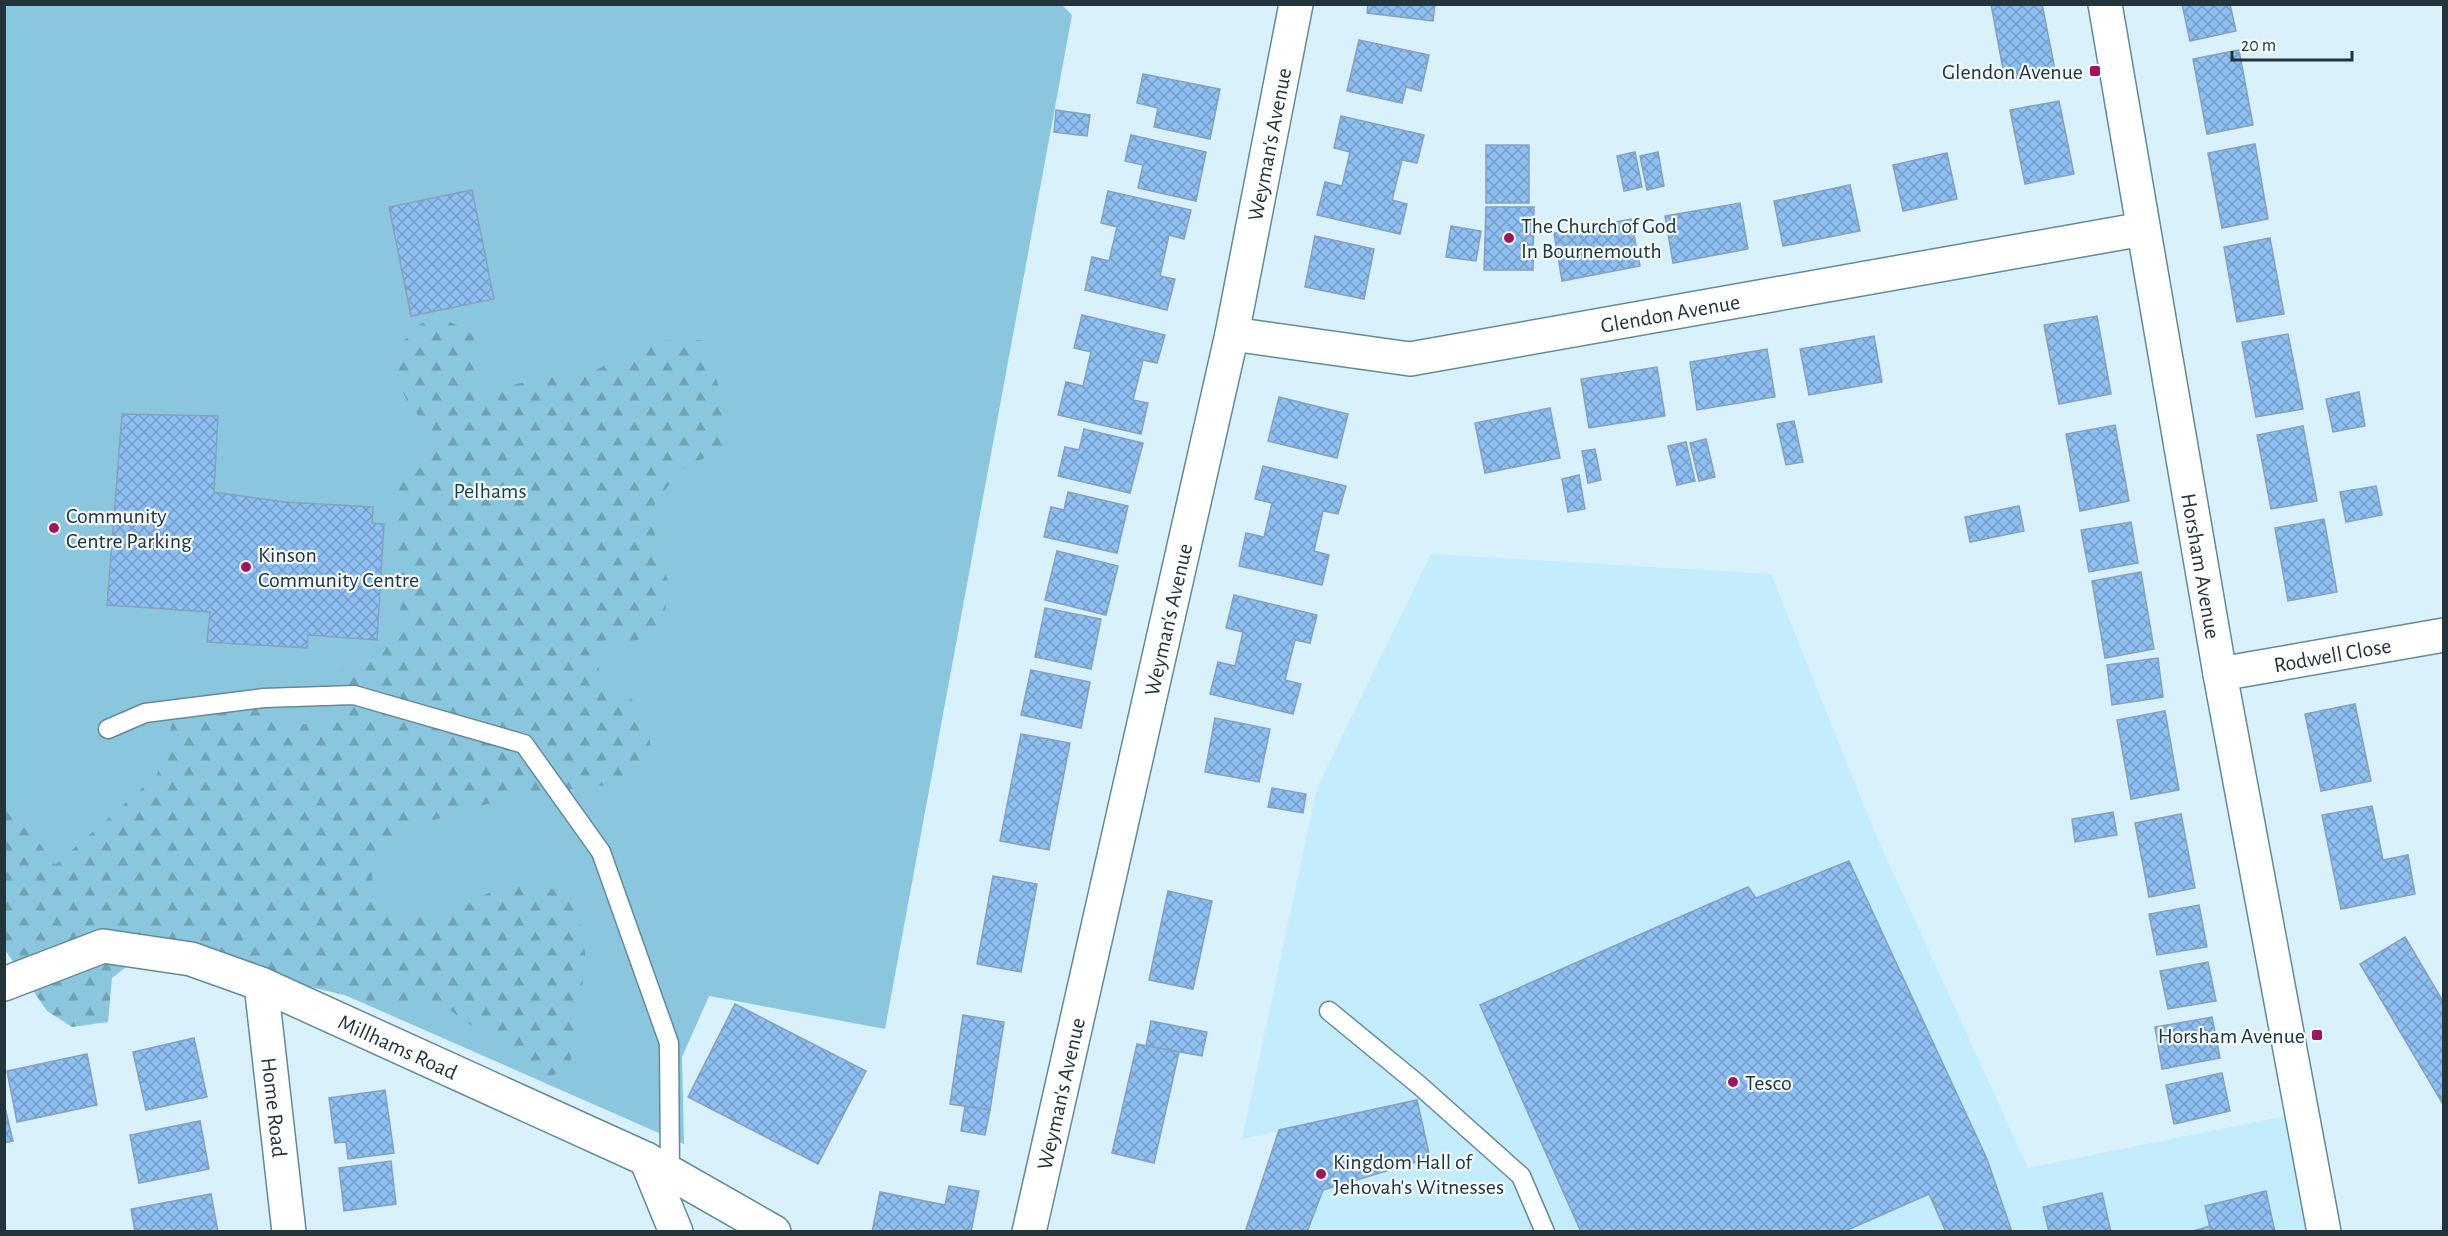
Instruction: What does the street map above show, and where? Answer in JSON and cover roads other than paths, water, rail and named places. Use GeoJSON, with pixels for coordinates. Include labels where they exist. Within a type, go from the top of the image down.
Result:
{"type":"FeatureCollection","features":[{"type":"Feature","properties":{"kind":"street","name":"Weyman's Avenue"},"geometry":{"type":"LineString","coordinates":[[1029,1232],[1232,334],[1296,4]]}},
{"type":"Feature","properties":{"kind":"street","name":"Horsham Avenue"},"geometry":{"type":"LineString","coordinates":[[2105,4],[2220,674],[2324,1232]]}},
{"type":"Feature","properties":{"kind":"street","name":"Glendon Avenue"},"geometry":{"type":"LineString","coordinates":[[1232,334],[1410,359],[2144,229]]}},
{"type":"Feature","properties":{"kind":"street","name":"Rodwell Close"},"geometry":{"type":"LineString","coordinates":[[2220,674],[2444,634]]}},
{"type":"Feature","properties":{"kind":"street","name":"Millhams Road"},"geometry":{"type":"LineString","coordinates":[[4,984],[103,946],[191,959],[261,984],[658,1166],[774,1232]]}},
{"type":"Feature","properties":{"kind":"street","name":"Home Road"},"geometry":{"type":"LineString","coordinates":[[261,984],[289,1232]]}},
{"type":"Feature","properties":{"kind":"street"},"geometry":{"type":"LineString","coordinates":[[658,1166],[676,1232]]}},
{"type":"Feature","properties":{"kind":"lane"},"geometry":{"type":"LineString","coordinates":[[108,729],[145,713],[264,698],[354,695],[524,744],[601,852],[669,1043],[658,1166]]}},
{"type":"Feature","properties":{"kind":"lane"},"geometry":{"type":"LineString","coordinates":[[1329,1011],[1419,1085],[1521,1176],[1545,1232]]}},
{"type":"Feature","properties":{"kind":"place","name":"Glendon Avenue"},"geometry":{"type":"Point","coordinates":[2095,71]}},
{"type":"Feature","properties":{"kind":"place","name":"The Church of God In Bournemouth"},"geometry":{"type":"Point","coordinates":[1509,238]}},
{"type":"Feature","properties":{"kind":"place","name":"Community Centre Parking"},"geometry":{"type":"Point","coordinates":[54,528]}},
{"type":"Feature","properties":{"kind":"place","name":"Kinson Community Centre"},"geometry":{"type":"Point","coordinates":[246,567]}},
{"type":"Feature","properties":{"kind":"place","name":"Horsham Avenue"},"geometry":{"type":"Point","coordinates":[2317,1035]}},
{"type":"Feature","properties":{"kind":"place","name":"Tesco"},"geometry":{"type":"Point","coordinates":[1733,1082]}},
{"type":"Feature","properties":{"kind":"place","name":"Kingdom Hall of Jehovah's Witnesses"},"geometry":{"type":"Point","coordinates":[1321,1174]}},
{"type":"Feature","properties":{"kind":"park label","name":"Pelhams"},"geometry":{"type":"Point","coordinates":[490,490]}}]}
